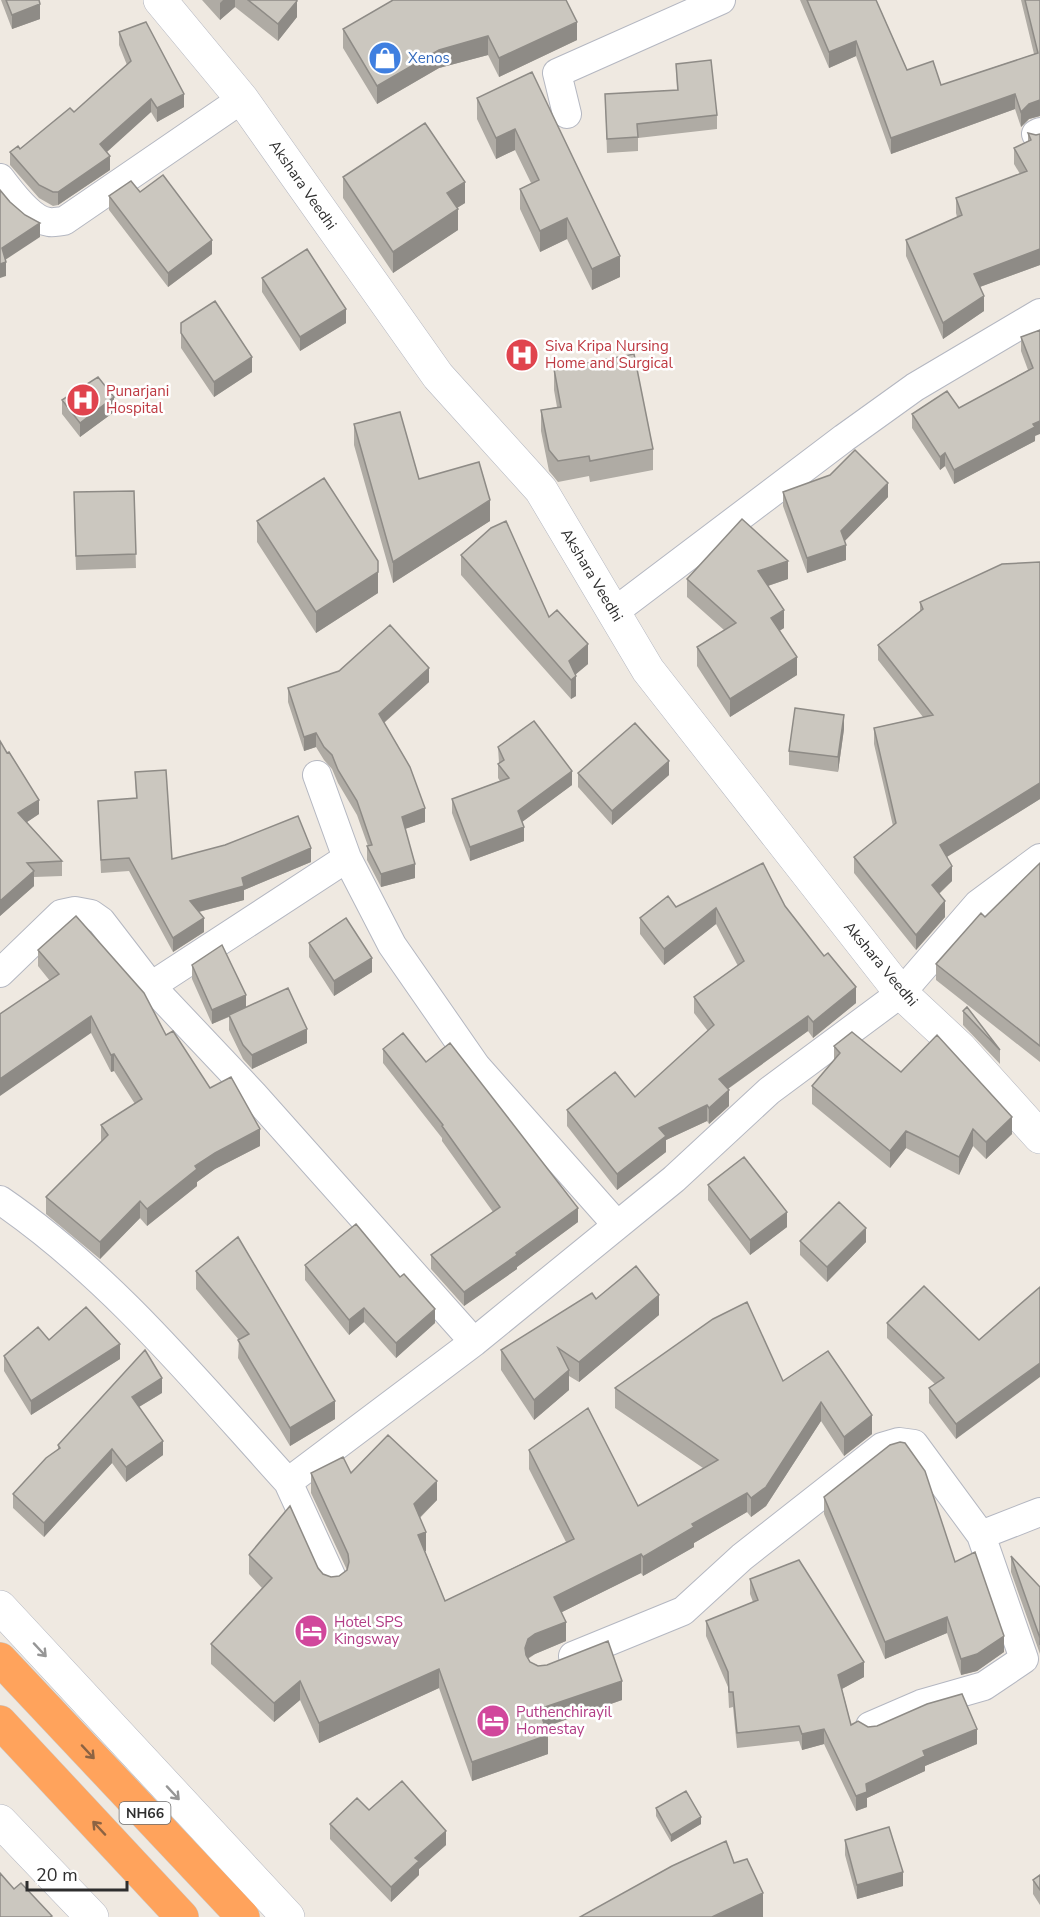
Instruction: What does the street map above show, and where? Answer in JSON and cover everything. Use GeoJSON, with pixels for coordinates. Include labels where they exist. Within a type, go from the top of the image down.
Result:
{"type":"FeatureCollection","features":[{"type":"Feature","properties":{"kind":"highway","name":"NH66"},"geometry":{"type":"LineString","coordinates":[[0,1659],[243,1917]]}},
{"type":"Feature","properties":{"kind":"highway","name":"NH66"},"geometry":{"type":"LineString","coordinates":[[6,1728],[182,1917]]}},
{"type":"Feature","properties":{"kind":"street","name":"Akshara Veedhi"},"geometry":{"type":"LineString","coordinates":[[160,0],[242,99],[438,376],[541,490],[648,670],[901,993],[960,1048],[1040,1137]]}},
{"type":"Feature","properties":{"kind":"street"},"geometry":{"type":"LineString","coordinates":[[567,114],[557,73],[721,0]]}},
{"type":"Feature","properties":{"kind":"street"},"geometry":{"type":"LineString","coordinates":[[0,178],[21,204],[36,217],[49,223],[64,221],[81,207],[242,99]]}},
{"type":"Feature","properties":{"kind":"street"},"geometry":{"type":"LineString","coordinates":[[614,612],[834,445],[906,394],[1040,313]]}},
{"type":"Feature","properties":{"kind":"street"},"geometry":{"type":"LineString","coordinates":[[317,775],[347,858],[392,945],[476,1066],[617,1225]]}},
{"type":"Feature","properties":{"kind":"street"},"geometry":{"type":"LineString","coordinates":[[151,986],[347,858]]}},
{"type":"Feature","properties":{"kind":"street"},"geometry":{"type":"LineString","coordinates":[[288,1482],[474,1342],[674,1179],[769,1091],[901,993],[978,904],[1040,858]]}},
{"type":"Feature","properties":{"kind":"street"},"geometry":{"type":"LineString","coordinates":[[0,973],[61,914],[75,912],[91,914],[101,921],[151,986],[253,1094],[474,1342]]}},
{"type":"Feature","properties":{"kind":"street"},"geometry":{"type":"LineString","coordinates":[[0,1200],[30,1221],[105,1285],[288,1482],[333,1580]]}},
{"type":"Feature","properties":{"kind":"street"},"geometry":{"type":"LineString","coordinates":[[552,1665],[683,1611],[742,1557],[882,1447],[899,1442],[914,1444],[981,1535],[1024,1659],[984,1686],[921,1704],[870,1726]]}},
{"type":"Feature","properties":{"kind":"street"},"geometry":{"type":"LineString","coordinates":[[981,1535],[1040,1512]]}},
{"type":"Feature","properties":{"kind":"street"},"geometry":{"type":"LineString","coordinates":[[0,1607],[288,1917]]}},
{"type":"Feature","properties":{"kind":"street"},"geometry":{"type":"LineString","coordinates":[[0,1821],[92,1917]]}},
{"type":"Feature","properties":{"kind":"building"},"geometry":{"type":"Polygon","coordinates":[[[6,0],[39,0],[40,4],[12,15],[6,0]]]}},
{"type":"Feature","properties":{"kind":"building"},"geometry":{"type":"Polygon","coordinates":[[[248,0],[297,0],[297,1],[278,24],[248,0]]]}},
{"type":"Feature","properties":{"kind":"building"},"geometry":{"type":"Polygon","coordinates":[[[393,0],[566,0],[577,22],[499,58],[488,36],[439,50],[377,86],[343,29],[393,0]]]}},
{"type":"Feature","properties":{"kind":"building"},"geometry":{"type":"Polygon","coordinates":[[[807,0],[876,0],[907,70],[933,61],[941,85],[1038,53],[1025,0],[1040,0],[1040,100],[1029,104],[1021,112],[1015,94],[891,138],[856,41],[829,52],[807,0]]]}},
{"type":"Feature","properties":{"kind":"building"},"geometry":{"type":"Polygon","coordinates":[[[146,22],[184,94],[157,108],[151,99],[100,144],[110,156],[58,192],[39,185],[10,152],[18,146],[20,149],[70,108],[74,112],[131,61],[119,32],[146,22]]]}},
{"type":"Feature","properties":{"kind":"building"},"geometry":{"type":"Polygon","coordinates":[[[711,60],[717,115],[637,124],[638,137],[607,139],[605,94],[678,90],[676,64],[711,60]]]}},
{"type":"Feature","properties":{"kind":"building"},"geometry":{"type":"Polygon","coordinates":[[[532,72],[620,256],[592,269],[567,218],[540,231],[520,189],[539,180],[515,129],[496,138],[477,98],[532,72]]]}},
{"type":"Feature","properties":{"kind":"building"},"geometry":{"type":"Polygon","coordinates":[[[425,123],[465,182],[447,193],[458,209],[393,252],[343,177],[425,123]]]}},
{"type":"Feature","properties":{"kind":"building"},"geometry":{"type":"Polygon","coordinates":[[[1028,133],[1040,134],[1040,249],[974,274],[984,296],[943,323],[906,240],[962,215],[956,198],[1027,171],[1014,148],[1031,140],[1028,133]]]}},
{"type":"Feature","properties":{"kind":"building"},"geometry":{"type":"Polygon","coordinates":[[[163,175],[212,240],[168,273],[109,196],[131,181],[140,192],[163,175]]]}},
{"type":"Feature","properties":{"kind":"building"},"geometry":{"type":"Polygon","coordinates":[[[0,190],[25,215],[40,223],[2,248],[6,262],[0,264],[0,190]]]}},
{"type":"Feature","properties":{"kind":"building"},"geometry":{"type":"Polygon","coordinates":[[[307,249],[346,309],[300,337],[262,278],[307,249]]]}},
{"type":"Feature","properties":{"kind":"building"},"geometry":{"type":"Polygon","coordinates":[[[215,301],[252,357],[214,382],[181,333],[181,323],[215,301]]]}},
{"type":"Feature","properties":{"kind":"building"},"geometry":{"type":"Polygon","coordinates":[[[1040,330],[1040,421],[1033,424],[1035,427],[954,470],[945,453],[940,457],[912,414],[947,391],[959,408],[1033,368],[1021,337],[1040,330]]]}},
{"type":"Feature","properties":{"kind":"building"},"geometry":{"type":"Polygon","coordinates":[[[634,354],[653,449],[590,461],[589,456],[558,461],[549,450],[541,410],[561,407],[554,369],[634,354]]]}},
{"type":"Feature","properties":{"kind":"building"},"geometry":{"type":"Polygon","coordinates":[[[98,377],[114,397],[80,423],[62,400],[98,377]]]}},
{"type":"Feature","properties":{"kind":"building"},"geometry":{"type":"Polygon","coordinates":[[[400,412],[419,479],[479,462],[490,500],[393,562],[354,424],[400,412]]]}},
{"type":"Feature","properties":{"kind":"building"},"geometry":{"type":"Polygon","coordinates":[[[855,450],[888,483],[841,531],[846,545],[807,558],[783,492],[830,475],[855,450]]]}},
{"type":"Feature","properties":{"kind":"building"},"geometry":{"type":"Polygon","coordinates":[[[324,478],[378,561],[378,572],[316,612],[257,521],[324,478]]]}},
{"type":"Feature","properties":{"kind":"building"},"geometry":{"type":"Polygon","coordinates":[[[134,491],[136,554],[76,556],[74,492],[134,491]]]}},
{"type":"Feature","properties":{"kind":"building"},"geometry":{"type":"Polygon","coordinates":[[[742,519],[788,561],[758,571],[784,610],[771,618],[797,657],[730,699],[697,647],[736,623],[687,579],[742,519]]]}},
{"type":"Feature","properties":{"kind":"building"},"geometry":{"type":"Polygon","coordinates":[[[506,521],[549,617],[557,610],[588,644],[569,661],[576,676],[571,680],[461,555],[491,528],[506,521]]]}},
{"type":"Feature","properties":{"kind":"building"},"geometry":{"type":"Polygon","coordinates":[[[1040,562],[1040,783],[940,845],[952,866],[932,885],[945,901],[916,935],[854,857],[896,823],[874,728],[933,715],[878,645],[923,609],[920,602],[1002,564],[1040,562]]]}},
{"type":"Feature","properties":{"kind":"building"},"geometry":{"type":"Polygon","coordinates":[[[390,625],[429,668],[379,714],[410,767],[425,808],[402,817],[415,864],[381,874],[367,846],[372,845],[357,801],[338,770],[332,755],[316,733],[304,737],[288,688],[339,671],[390,625]]]}},
{"type":"Feature","properties":{"kind":"building"},"geometry":{"type":"Polygon","coordinates":[[[795,708],[844,715],[838,757],[789,751],[795,708]]]}},
{"type":"Feature","properties":{"kind":"building"},"geometry":{"type":"Polygon","coordinates":[[[534,721],[572,771],[518,811],[524,827],[470,847],[452,799],[509,778],[498,764],[504,760],[498,747],[534,721]]]}},
{"type":"Feature","properties":{"kind":"building"},"geometry":{"type":"Polygon","coordinates":[[[635,723],[669,761],[612,811],[578,773],[635,723]]]}},
{"type":"Feature","properties":{"kind":"building"},"geometry":{"type":"Polygon","coordinates":[[[0,741],[39,800],[18,813],[62,861],[27,863],[34,871],[0,901],[0,741]]]}},
{"type":"Feature","properties":{"kind":"building"},"geometry":{"type":"Polygon","coordinates":[[[166,770],[172,859],[225,845],[298,816],[311,848],[242,878],[244,886],[190,901],[204,918],[173,938],[129,858],[101,860],[98,801],[137,798],[135,772],[166,770]]]}},
{"type":"Feature","properties":{"kind":"building"},"geometry":{"type":"Polygon","coordinates":[[[763,863],[785,906],[824,956],[828,953],[856,987],[813,1022],[808,1016],[719,1079],[729,1090],[709,1108],[707,1105],[659,1128],[666,1136],[617,1174],[567,1110],[615,1072],[635,1097],[714,1025],[694,997],[744,961],[716,908],[664,949],[640,918],[668,896],[676,907],[763,863]]]}},
{"type":"Feature","properties":{"kind":"building"},"geometry":{"type":"Polygon","coordinates":[[[1040,863],[1040,1046],[936,964],[981,913],[985,917],[1040,863]]]}},
{"type":"Feature","properties":{"kind":"building"},"geometry":{"type":"Polygon","coordinates":[[[76,916],[144,993],[166,1035],[173,1031],[210,1088],[231,1077],[260,1129],[195,1166],[197,1169],[147,1209],[140,1201],[100,1242],[46,1197],[108,1135],[101,1125],[142,1099],[114,1054],[111,1055],[91,1016],[0,1079],[0,1014],[59,974],[38,950],[76,916]]]}},
{"type":"Feature","properties":{"kind":"building"},"geometry":{"type":"Polygon","coordinates":[[[346,918],[372,958],[334,981],[309,943],[346,918]]]}},
{"type":"Feature","properties":{"kind":"building"},"geometry":{"type":"Polygon","coordinates":[[[222,945],[246,995],[212,1010],[192,965],[222,945]]]}},
{"type":"Feature","properties":{"kind":"building"},"geometry":{"type":"Polygon","coordinates":[[[288,988],[307,1029],[252,1055],[243,1045],[229,1015],[288,988]]]}},
{"type":"Feature","properties":{"kind":"building"},"geometry":{"type":"Polygon","coordinates":[[[967,1007],[1000,1050],[963,1011],[967,1007]]]}},
{"type":"Feature","properties":{"kind":"building"},"geometry":{"type":"Polygon","coordinates":[[[852,1032],[901,1072],[937,1035],[1012,1117],[986,1142],[973,1129],[959,1157],[906,1131],[890,1151],[812,1086],[840,1053],[834,1046],[852,1032]]]}},
{"type":"Feature","properties":{"kind":"building"},"geometry":{"type":"Polygon","coordinates":[[[403,1033],[426,1062],[450,1043],[578,1208],[464,1292],[431,1255],[500,1207],[443,1125],[383,1049],[403,1033]]]}},
{"type":"Feature","properties":{"kind":"building"},"geometry":{"type":"Polygon","coordinates":[[[744,1157],[787,1212],[750,1240],[708,1185],[744,1157]]]}},
{"type":"Feature","properties":{"kind":"building"},"geometry":{"type":"Polygon","coordinates":[[[839,1202],[866,1228],[827,1267],[800,1241],[839,1202]]]}},
{"type":"Feature","properties":{"kind":"building"},"geometry":{"type":"Polygon","coordinates":[[[356,1224],[400,1277],[404,1274],[435,1309],[396,1343],[364,1308],[349,1320],[305,1265],[356,1224]]]}},
{"type":"Feature","properties":{"kind":"building"},"geometry":{"type":"Polygon","coordinates":[[[238,1237],[335,1401],[290,1428],[238,1340],[249,1334],[196,1271],[238,1237]]]}},
{"type":"Feature","properties":{"kind":"building"},"geometry":{"type":"Polygon","coordinates":[[[636,1266],[659,1295],[579,1362],[558,1348],[569,1370],[534,1400],[501,1350],[592,1293],[596,1299],[636,1266]]]}},
{"type":"Feature","properties":{"kind":"building"},"geometry":{"type":"Polygon","coordinates":[[[924,1286],[979,1340],[1040,1287],[1040,1363],[956,1424],[929,1388],[944,1378],[887,1323],[924,1286]]]}},
{"type":"Feature","properties":{"kind":"building"},"geometry":{"type":"Polygon","coordinates":[[[747,1302],[783,1381],[828,1351],[872,1415],[844,1437],[821,1402],[766,1487],[751,1498],[747,1493],[692,1524],[694,1527],[643,1557],[641,1554],[554,1597],[566,1622],[528,1639],[525,1648],[530,1662],[538,1666],[547,1665],[608,1641],[622,1681],[539,1709],[548,1735],[472,1762],[439,1669],[319,1723],[300,1681],[274,1703],[211,1644],[272,1578],[249,1555],[290,1506],[318,1568],[323,1574],[331,1577],[339,1576],[347,1570],[348,1554],[311,1473],[343,1457],[351,1473],[388,1435],[437,1481],[414,1504],[426,1532],[418,1535],[445,1601],[574,1539],[529,1450],[588,1408],[638,1506],[718,1460],[615,1388],[713,1319],[747,1302]]]}},
{"type":"Feature","properties":{"kind":"building"},"geometry":{"type":"Polygon","coordinates":[[[86,1307],[120,1344],[31,1401],[4,1356],[38,1327],[49,1340],[86,1307]]]}},
{"type":"Feature","properties":{"kind":"building"},"geometry":{"type":"Polygon","coordinates":[[[145,1350],[162,1378],[132,1397],[163,1441],[126,1467],[112,1449],[44,1523],[13,1494],[46,1458],[60,1448],[58,1445],[145,1350]]]}},
{"type":"Feature","properties":{"kind":"building"},"geometry":{"type":"Polygon","coordinates":[[[905,1443],[925,1471],[955,1562],[975,1552],[1004,1636],[977,1654],[961,1659],[947,1617],[885,1642],[824,1497],[890,1445],[905,1443]]]}},
{"type":"Feature","properties":{"kind":"building"},"geometry":{"type":"Polygon","coordinates":[[[1011,1556],[1040,1587],[1040,1638],[1011,1556]]]}},
{"type":"Feature","properties":{"kind":"building"},"geometry":{"type":"Polygon","coordinates":[[[799,1560],[864,1662],[838,1675],[851,1725],[858,1721],[868,1727],[877,1726],[927,1704],[962,1694],[977,1729],[923,1751],[925,1756],[866,1784],[867,1792],[856,1796],[824,1729],[802,1734],[799,1726],[737,1733],[733,1692],[729,1692],[728,1672],[706,1621],[758,1600],[750,1579],[799,1560]]]}},
{"type":"Feature","properties":{"kind":"building"},"geometry":{"type":"Polygon","coordinates":[[[402,1781],[446,1831],[415,1858],[419,1861],[391,1887],[330,1824],[357,1798],[369,1810],[402,1781]]]}},
{"type":"Feature","properties":{"kind":"building"},"geometry":{"type":"Polygon","coordinates":[[[686,1791],[701,1817],[671,1835],[656,1808],[686,1791]]]}},
{"type":"Feature","properties":{"kind":"building"},"geometry":{"type":"Polygon","coordinates":[[[889,1827],[903,1872],[857,1885],[845,1840],[889,1827]]]}},
{"type":"Feature","properties":{"kind":"building"},"geometry":{"type":"Polygon","coordinates":[[[726,1841],[734,1863],[747,1859],[763,1893],[712,1917],[580,1917],[672,1866],[726,1841]]]}},
{"type":"Feature","properties":{"kind":"building"},"geometry":{"type":"Polygon","coordinates":[[[0,1873],[14,1889],[21,1883],[52,1916],[0,1917],[0,1873]]]}},
{"type":"Feature","properties":{"kind":"building"},"geometry":{"type":"Polygon","coordinates":[[[1040,1875],[1040,1890],[1033,1880],[1040,1875]]]}},
{"type":"Feature","properties":{"kind":"place","name":"Xenos"},"geometry":{"type":"Point","coordinates":[385,58]}},
{"type":"Feature","properties":{"kind":"place","name":"Siva Kripa Nursing Home and Surgical"},"geometry":{"type":"Point","coordinates":[522,355]}},
{"type":"Feature","properties":{"kind":"place","name":"Punarjani Hospital"},"geometry":{"type":"Point","coordinates":[83,400]}},
{"type":"Feature","properties":{"kind":"place","name":"Hotel SPS Kingsway"},"geometry":{"type":"Point","coordinates":[311,1631]}},
{"type":"Feature","properties":{"kind":"place","name":"Puthenchirayil Homestay"},"geometry":{"type":"Point","coordinates":[493,1721]}}]}
